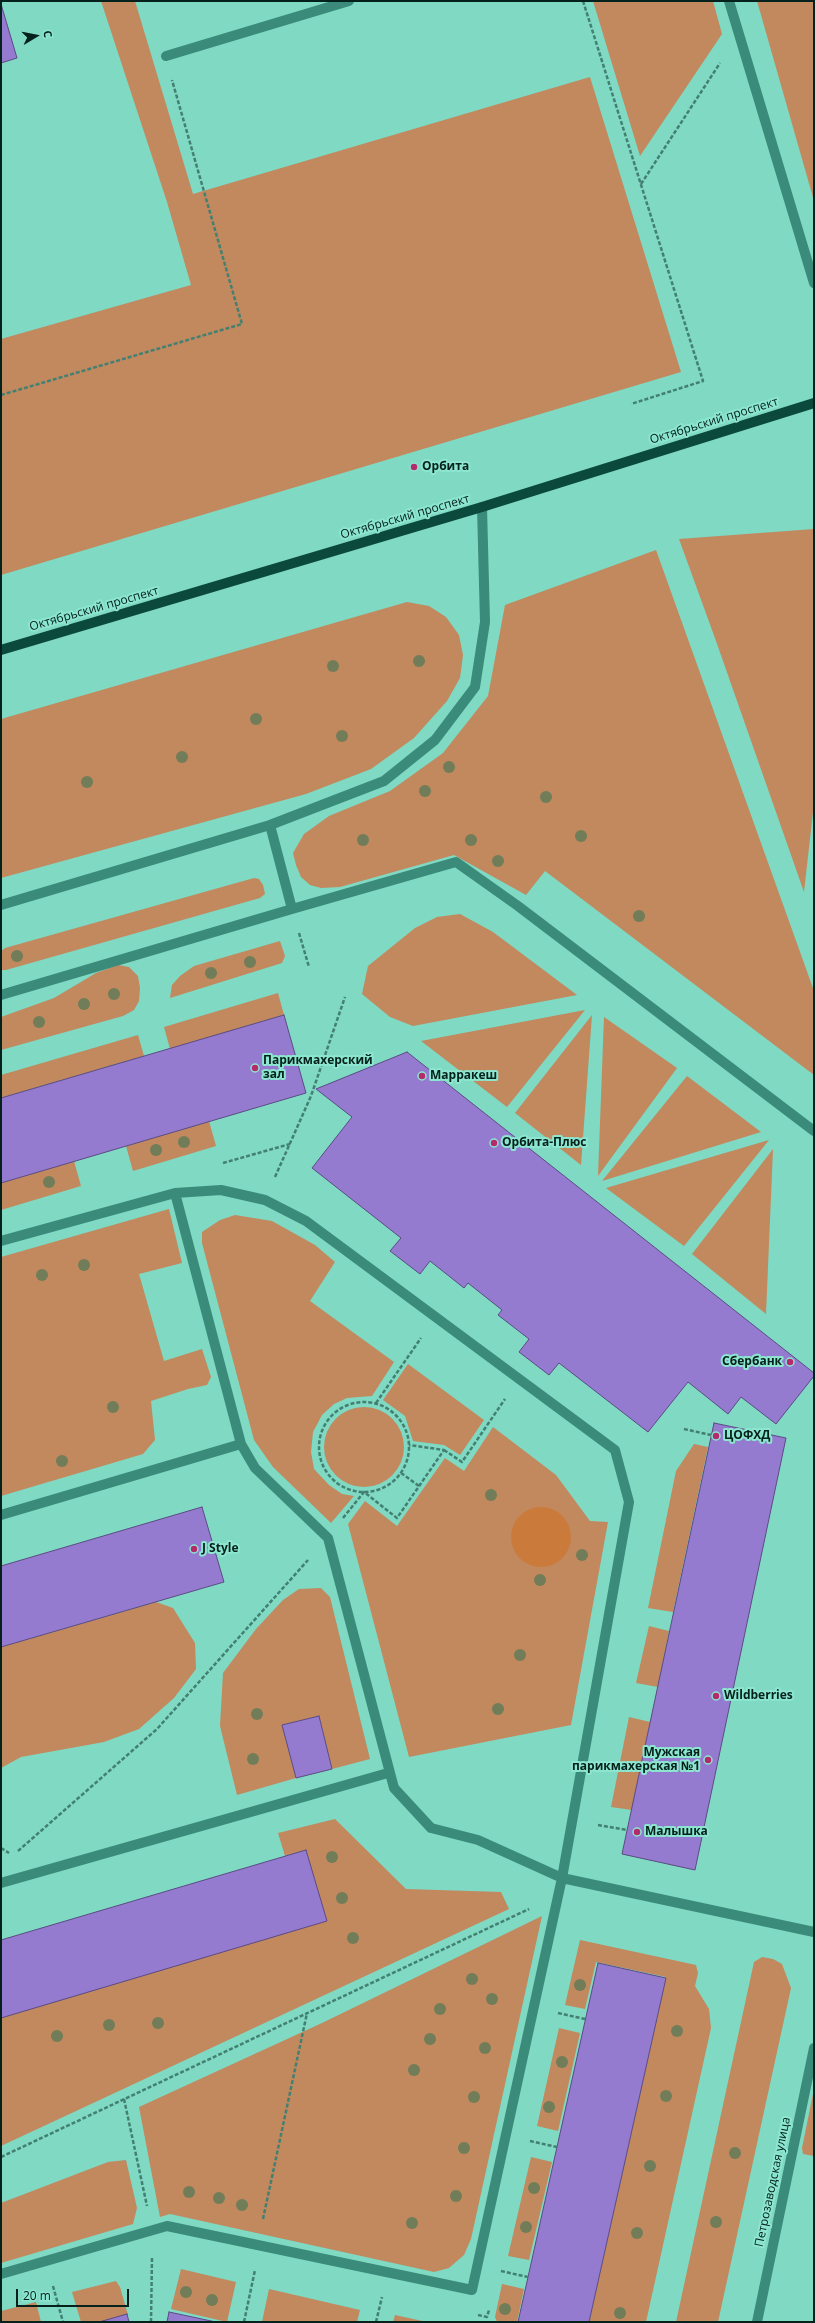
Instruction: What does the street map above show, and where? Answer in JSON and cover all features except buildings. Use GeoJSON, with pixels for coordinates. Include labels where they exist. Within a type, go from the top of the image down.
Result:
{"type":"FeatureCollection","features":[{"type":"Feature","properties":{"kind":"main road","name":"Октябрьский проспект"},"geometry":{"type":"LineString","coordinates":[[1,650],[482,507],[814,403]]}},
{"type":"Feature","properties":{"kind":"street"},"geometry":{"type":"LineString","coordinates":[[166,56],[349,1]]}},
{"type":"Feature","properties":{"kind":"street"},"geometry":{"type":"LineString","coordinates":[[729,1],[814,282]]}},
{"type":"Feature","properties":{"kind":"street"},"geometry":{"type":"LineString","coordinates":[[1,905],[270,825],[384,781],[435,740],[475,687],[485,622],[482,507]]}},
{"type":"Feature","properties":{"kind":"street"},"geometry":{"type":"LineString","coordinates":[[270,825],[292,909]]}},
{"type":"Feature","properties":{"kind":"street"},"geometry":{"type":"LineString","coordinates":[[1,994],[456,862],[518,906],[814,1131]]}},
{"type":"Feature","properties":{"kind":"street"},"geometry":{"type":"LineString","coordinates":[[1,1241],[175,1193],[221,1190],[265,1200],[306,1221],[615,1450],[629,1502],[562,1878],[472,2290],[167,2226],[1,2274]]}},
{"type":"Feature","properties":{"kind":"street"},"geometry":{"type":"LineString","coordinates":[[175,1193],[240,1444],[255,1468],[328,1538],[388,1773],[394,1788],[432,1828],[478,1840],[562,1878],[814,1932]]}},
{"type":"Feature","properties":{"kind":"street"},"geometry":{"type":"LineString","coordinates":[[1,1514],[240,1444]]}},
{"type":"Feature","properties":{"kind":"street"},"geometry":{"type":"LineString","coordinates":[[1,1883],[388,1773]]}},
{"type":"Feature","properties":{"kind":"street","name":"Петрозаводская улица"},"geometry":{"type":"LineString","coordinates":[[757,2322],[814,2048]]}},
{"type":"Feature","properties":{"kind":"path"},"geometry":{"type":"LineString","coordinates":[[583,1],[703,381],[631,404]]}},
{"type":"Feature","properties":{"kind":"path"},"geometry":{"type":"LineString","coordinates":[[641,184],[739,34]]}},
{"type":"Feature","properties":{"kind":"path"},"geometry":{"type":"LineString","coordinates":[[1,395],[242,324],[166,56]]}},
{"type":"Feature","properties":{"kind":"path"},"geometry":{"type":"LineString","coordinates":[[292,909],[309,967]]}},
{"type":"Feature","properties":{"kind":"path"},"geometry":{"type":"LineString","coordinates":[[265,1200],[311,1096],[345,997]]}},
{"type":"Feature","properties":{"kind":"path"},"geometry":{"type":"LineString","coordinates":[[376,1403],[436,1316]]}},
{"type":"Feature","properties":{"kind":"path"},"geometry":{"type":"LineString","coordinates":[[409,1445],[444,1450],[462,1462],[519,1378]]}},
{"type":"Feature","properties":{"kind":"path"},"geometry":{"type":"LineString","coordinates":[[362,1402],[376,1403],[388,1409],[399,1419],[406,1431],[409,1445],[408,1460],[401,1473],[391,1483],[378,1490],[364,1492],[350,1490],[337,1483],[328,1473],[321,1461],[319,1447],[321,1434],[327,1421],[336,1411],[348,1404],[362,1402]]}},
{"type":"Feature","properties":{"kind":"path"},"geometry":{"type":"LineString","coordinates":[[684,1429],[711,1435]]}},
{"type":"Feature","properties":{"kind":"path"},"geometry":{"type":"LineString","coordinates":[[364,1492],[397,1518],[444,1450]]}},
{"type":"Feature","properties":{"kind":"path"},"geometry":{"type":"LineString","coordinates":[[401,1473],[419,1486]]}},
{"type":"Feature","properties":{"kind":"path"},"geometry":{"type":"LineString","coordinates":[[13,1855],[157,1729],[328,1538],[364,1492]]}},
{"type":"Feature","properties":{"kind":"path"},"geometry":{"type":"LineString","coordinates":[[606,1826],[627,1830]]}},
{"type":"Feature","properties":{"kind":"path"},"geometry":{"type":"LineString","coordinates":[[1,2157],[558,1895]]}},
{"type":"Feature","properties":{"kind":"path"},"geometry":{"type":"LineString","coordinates":[[555,2012],[585,2019]]}},
{"type":"Feature","properties":{"kind":"path"},"geometry":{"type":"LineString","coordinates":[[257,2245],[307,2013]]}},
{"type":"Feature","properties":{"kind":"path"},"geometry":{"type":"LineString","coordinates":[[124,2099],[153,2230],[151,2322]]}},
{"type":"Feature","properties":{"kind":"path"},"geometry":{"type":"LineString","coordinates":[[526,2140],[557,2147]]}},
{"type":"Feature","properties":{"kind":"path"},"geometry":{"type":"LineString","coordinates":[[244,2322],[254,2270]]}},
{"type":"Feature","properties":{"kind":"path"},"geometry":{"type":"LineString","coordinates":[[498,2270],[528,2277]]}},
{"type":"Feature","properties":{"kind":"path"},"geometry":{"type":"LineString","coordinates":[[53,2285],[63,2322]]}},
{"type":"Feature","properties":{"kind":"path"},"geometry":{"type":"LineString","coordinates":[[376,2322],[382,2295]]}},
{"type":"Feature","properties":{"kind":"path"},"geometry":{"type":"LineString","coordinates":[[488,2317],[488,2322]]}},
{"type":"Feature","properties":{"kind":"shaded area"},"geometry":{"type":"Polygon","coordinates":[[[101,1],[135,1],[193,194],[590,77],[681,372],[1,575],[1,339],[191,285],[167,202],[101,1]]]}},
{"type":"Feature","properties":{"kind":"shaded area"},"geometry":{"type":"Polygon","coordinates":[[[593,1],[713,1],[722,34],[640,156],[593,1]]]}},
{"type":"Feature","properties":{"kind":"shaded area"},"geometry":{"type":"Polygon","coordinates":[[[757,1],[814,1],[814,201],[757,1]]]}},
{"type":"Feature","properties":{"kind":"shaded area"},"geometry":{"type":"Polygon","coordinates":[[[814,529],[814,803],[804,892],[679,539],[814,529]]]}},
{"type":"Feature","properties":{"kind":"shaded area"},"geometry":{"type":"Polygon","coordinates":[[[656,550],[814,991],[814,1075],[545,871],[526,895],[454,855],[340,887],[321,888],[310,885],[301,877],[296,865],[293,853],[304,834],[329,816],[390,791],[443,753],[488,696],[505,605],[656,550]]]}},
{"type":"Feature","properties":{"kind":"shaded area"},"geometry":{"type":"Polygon","coordinates":[[[407,602],[429,606],[446,617],[459,635],[463,655],[460,678],[447,701],[414,738],[371,769],[306,794],[1,878],[1,719],[407,602]]]}},
{"type":"Feature","properties":{"kind":"shaded area"},"geometry":{"type":"Polygon","coordinates":[[[254,878],[259,879],[263,885],[265,894],[260,898],[6,970],[1,970],[1,951],[5,948],[254,878]]]}},
{"type":"Feature","properties":{"kind":"shaded area"},"geometry":{"type":"Polygon","coordinates":[[[460,914],[493,932],[577,995],[413,1026],[390,1017],[362,994],[368,966],[415,928],[437,917],[460,914]]]}},
{"type":"Feature","properties":{"kind":"shaded area"},"geometry":{"type":"Polygon","coordinates":[[[280,941],[285,956],[282,963],[170,998],[172,985],[180,976],[194,966],[280,941]]]}},
{"type":"Feature","properties":{"kind":"shaded area"},"geometry":{"type":"Polygon","coordinates":[[[118,965],[129,967],[138,976],[140,988],[139,1001],[134,1010],[123,1016],[1,1050],[1,1017],[54,998],[96,973],[118,965]]]}},
{"type":"Feature","properties":{"kind":"shaded area"},"geometry":{"type":"Polygon","coordinates":[[[278,993],[284,1015],[170,1049],[164,1027],[278,993]]]}},
{"type":"Feature","properties":{"kind":"shaded area"},"geometry":{"type":"Polygon","coordinates":[[[585,1010],[507,1107],[421,1041],[585,1010]]]}},
{"type":"Feature","properties":{"kind":"shaded area"},"geometry":{"type":"Polygon","coordinates":[[[592,1015],[581,1165],[515,1113],[592,1015]]]}},
{"type":"Feature","properties":{"kind":"shaded area"},"geometry":{"type":"Polygon","coordinates":[[[604,1017],[677,1068],[598,1176],[604,1017]]]}},
{"type":"Feature","properties":{"kind":"shaded area"},"geometry":{"type":"Polygon","coordinates":[[[138,1035],[144,1056],[1,1098],[1,1075],[138,1035]]]}},
{"type":"Feature","properties":{"kind":"shaded area"},"geometry":{"type":"Polygon","coordinates":[[[687,1076],[761,1132],[602,1181],[687,1076]]]}},
{"type":"Feature","properties":{"kind":"shaded area"},"geometry":{"type":"Polygon","coordinates":[[[209,1121],[216,1146],[133,1171],[126,1146],[209,1121]]]}},
{"type":"Feature","properties":{"kind":"shaded area"},"geometry":{"type":"Polygon","coordinates":[[[769,1140],[684,1246],[606,1188],[769,1140]]]}},
{"type":"Feature","properties":{"kind":"shaded area"},"geometry":{"type":"Polygon","coordinates":[[[773,1149],[766,1314],[692,1254],[773,1149]]]}},
{"type":"Feature","properties":{"kind":"shaded area"},"geometry":{"type":"Polygon","coordinates":[[[74,1161],[81,1186],[1,1210],[1,1183],[74,1161]]]}},
{"type":"Feature","properties":{"kind":"shaded area"},"geometry":{"type":"Polygon","coordinates":[[[169,1209],[182,1263],[139,1274],[164,1361],[202,1349],[211,1377],[207,1385],[188,1389],[151,1401],[155,1440],[143,1454],[1,1496],[1,1257],[169,1209]]]}},
{"type":"Feature","properties":{"kind":"shaded area"},"geometry":{"type":"Polygon","coordinates":[[[235,1215],[272,1221],[315,1245],[335,1262],[310,1301],[394,1362],[372,1396],[347,1398],[334,1404],[322,1415],[313,1432],[311,1452],[314,1469],[329,1485],[342,1494],[354,1496],[331,1523],[273,1467],[254,1440],[202,1243],[202,1232],[220,1220],[235,1215]]]}},
{"type":"Feature","properties":{"kind":"shaded area"},"geometry":{"type":"Polygon","coordinates":[[[408,1364],[484,1420],[460,1455],[444,1445],[413,1441],[405,1416],[383,1400],[408,1364]]]}},
{"type":"Feature","properties":{"kind":"shaded area"},"geometry":{"type":"Polygon","coordinates":[[[364,1407],[379,1410],[392,1419],[401,1432],[404,1447],[401,1462],[392,1475],[379,1484],[364,1487],[349,1484],[336,1475],[327,1462],[324,1447],[327,1432],[336,1419],[349,1410],[364,1407]]]}},
{"type":"Feature","properties":{"kind":"shaded area"},"geometry":{"type":"Polygon","coordinates":[[[493,1427],[556,1475],[590,1521],[608,1522],[571,1725],[409,1757],[348,1524],[365,1501],[397,1526],[445,1458],[464,1471],[493,1427]]]}},
{"type":"Feature","properties":{"kind":"shaded area"},"geometry":{"type":"Polygon","coordinates":[[[694,1444],[708,1447],[673,1612],[648,1608],[676,1471],[694,1444]]]}},
{"type":"Feature","properties":{"kind":"shaded area"},"geometry":{"type":"Polygon","coordinates":[[[535,1507],[547,1507],[558,1512],[566,1520],[571,1531],[569,1549],[558,1562],[547,1567],[535,1567],[524,1562],[516,1554],[511,1543],[511,1531],[516,1520],[524,1512],[535,1507]]]}},
{"type":"Feature","properties":{"kind":"shaded area"},"geometry":{"type":"Polygon","coordinates":[[[321,1588],[330,1597],[370,1759],[332,1769],[319,1716],[282,1725],[296,1778],[237,1795],[220,1726],[223,1673],[256,1629],[283,1600],[299,1589],[321,1588]]]}},
{"type":"Feature","properties":{"kind":"shaded area"},"geometry":{"type":"Polygon","coordinates":[[[156,1602],[173,1608],[195,1643],[196,1669],[174,1698],[139,1729],[104,1742],[21,1757],[1,1768],[1,1647],[156,1602]]]}},
{"type":"Feature","properties":{"kind":"shaded area"},"geometry":{"type":"Polygon","coordinates":[[[649,1626],[669,1631],[658,1687],[636,1683],[649,1626]]]}},
{"type":"Feature","properties":{"kind":"shaded area"},"geometry":{"type":"Polygon","coordinates":[[[629,1717],[650,1722],[632,1810],[611,1807],[629,1717]]]}},
{"type":"Feature","properties":{"kind":"shaded area"},"geometry":{"type":"Polygon","coordinates":[[[335,1819],[406,1889],[501,1892],[509,1909],[1,2146],[1,2018],[306,1850],[285,1856],[278,1833],[335,1819]]]}},
{"type":"Feature","properties":{"kind":"shaded area"},"geometry":{"type":"Polygon","coordinates":[[[542,1916],[471,2239],[464,2255],[449,2268],[434,2272],[170,2214],[160,2217],[139,2107],[322,2023],[542,1916]]]}},
{"type":"Feature","properties":{"kind":"shaded area"},"geometry":{"type":"Polygon","coordinates":[[[580,1940],[696,1965],[698,1973],[695,1986],[709,2009],[711,2028],[646,2322],[589,2322],[666,1977],[596,1962],[585,2009],[565,2005],[580,1940]]]}},
{"type":"Feature","properties":{"kind":"shaded area"},"geometry":{"type":"Polygon","coordinates":[[[762,1957],[773,1959],[782,1964],[791,1988],[718,2322],[676,2322],[754,1962],[762,1957]]]}},
{"type":"Feature","properties":{"kind":"shaded area"},"geometry":{"type":"Polygon","coordinates":[[[559,2028],[580,2033],[558,2131],[537,2126],[559,2028]]]}},
{"type":"Feature","properties":{"kind":"shaded area"},"geometry":{"type":"Polygon","coordinates":[[[814,2089],[814,2156],[803,2154],[802,2148],[814,2089]]]}},
{"type":"Feature","properties":{"kind":"shaded area"},"geometry":{"type":"Polygon","coordinates":[[[531,2157],[552,2162],[529,2260],[508,2256],[531,2157]]]}},
{"type":"Feature","properties":{"kind":"shaded area"},"geometry":{"type":"Polygon","coordinates":[[[126,2160],[137,2208],[133,2224],[1,2263],[1,2203],[108,2162],[126,2160]]]}},
{"type":"Feature","properties":{"kind":"shaded area"},"geometry":{"type":"Polygon","coordinates":[[[181,2269],[236,2282],[227,2322],[171,2309],[181,2269]]]}},
{"type":"Feature","properties":{"kind":"shaded area"},"geometry":{"type":"Polygon","coordinates":[[[116,2281],[120,2287],[128,2315],[102,2322],[81,2322],[72,2292],[116,2281]]]}},
{"type":"Feature","properties":{"kind":"shaded area"},"geometry":{"type":"Polygon","coordinates":[[[502,2284],[524,2289],[517,2322],[497,2322],[495,2317],[502,2284]]]}},
{"type":"Feature","properties":{"kind":"shaded area"},"geometry":{"type":"Polygon","coordinates":[[[269,2289],[360,2310],[357,2322],[262,2322],[269,2289]]]}},
{"type":"Feature","properties":{"kind":"shaded area"},"geometry":{"type":"Polygon","coordinates":[[[36,2302],[41,2322],[1,2322],[1,2311],[36,2302]]]}},
{"type":"Feature","properties":{"kind":"shaded area"},"geometry":{"type":"Polygon","coordinates":[[[395,2315],[427,2322],[393,2322],[395,2315]]]}},
{"type":"Feature","properties":{"kind":"place","name":"Орбита"},"geometry":{"type":"Point","coordinates":[414,467]}},
{"type":"Feature","properties":{"kind":"place","name":"Парикмахерский зал"},"geometry":{"type":"Point","coordinates":[255,1068]}},
{"type":"Feature","properties":{"kind":"place","name":"Марракеш"},"geometry":{"type":"Point","coordinates":[422,1076]}},
{"type":"Feature","properties":{"kind":"place","name":"Орбита-Плюс"},"geometry":{"type":"Point","coordinates":[494,1143]}},
{"type":"Feature","properties":{"kind":"place","name":"Сбербанк"},"geometry":{"type":"Point","coordinates":[790,1362]}},
{"type":"Feature","properties":{"kind":"place","name":"ЦОФХД"},"geometry":{"type":"Point","coordinates":[716,1436]}},
{"type":"Feature","properties":{"kind":"place","name":"J Style"},"geometry":{"type":"Point","coordinates":[194,1549]}},
{"type":"Feature","properties":{"kind":"place","name":"Wildberries"},"geometry":{"type":"Point","coordinates":[716,1696]}},
{"type":"Feature","properties":{"kind":"place","name":"Мужская парикмахерская №1"},"geometry":{"type":"Point","coordinates":[708,1760]}},
{"type":"Feature","properties":{"kind":"place","name":"Малышка"},"geometry":{"type":"Point","coordinates":[637,1832]}}]}
